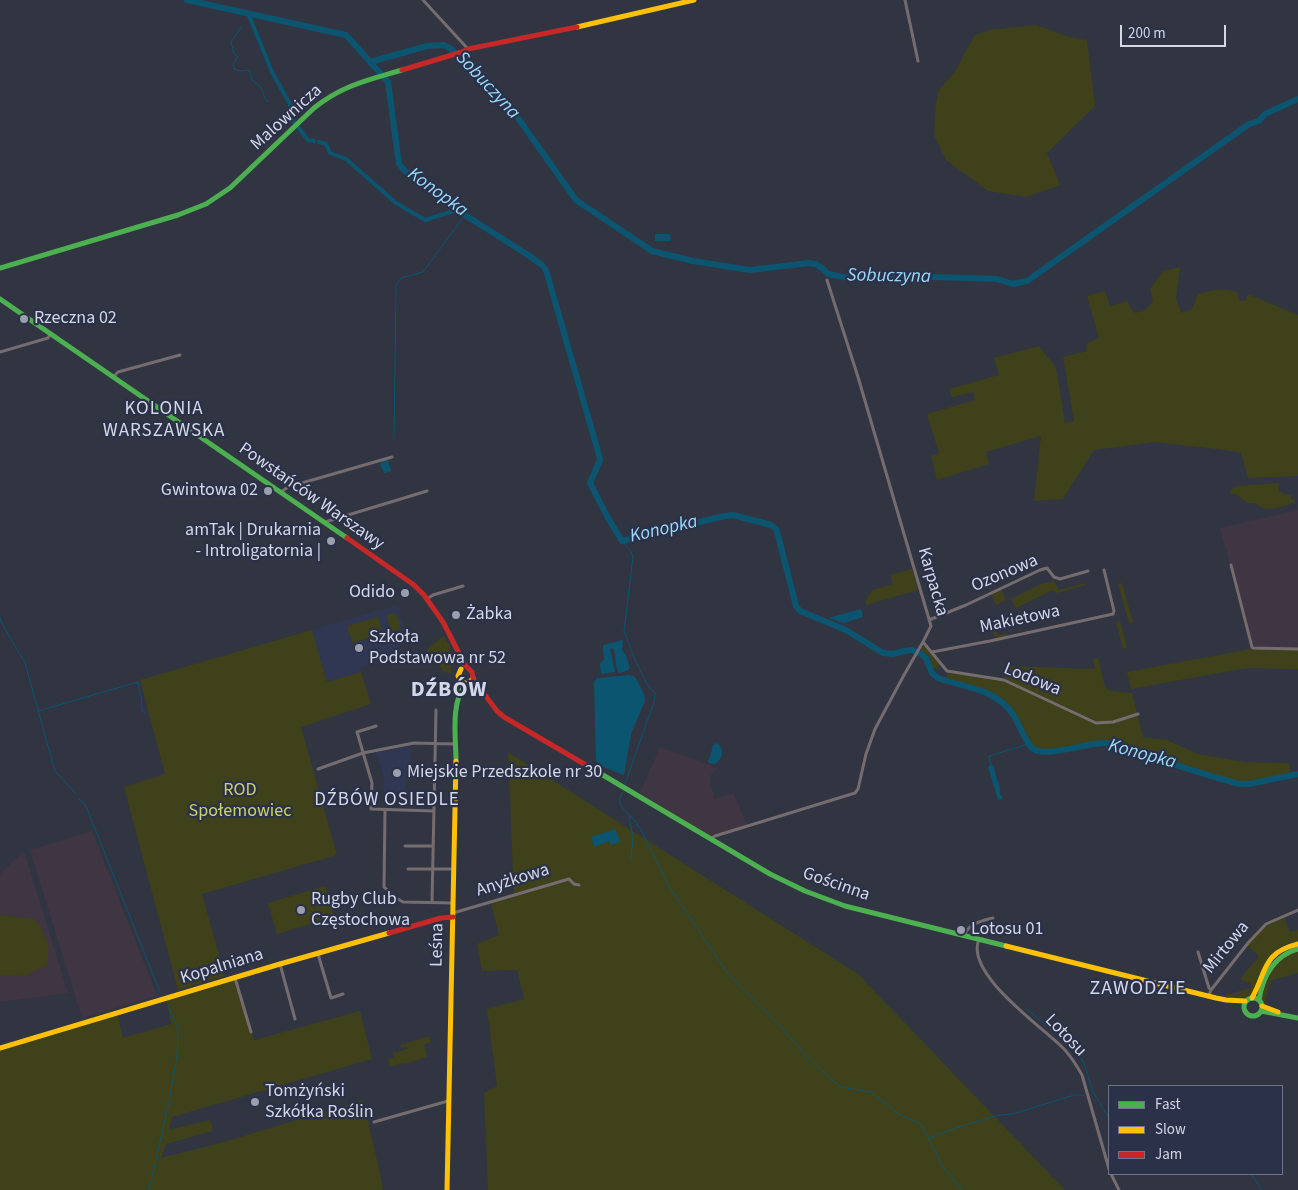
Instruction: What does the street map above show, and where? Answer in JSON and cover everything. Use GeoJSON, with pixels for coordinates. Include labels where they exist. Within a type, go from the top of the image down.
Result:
{"type":"FeatureCollection","features":[{"type":"Feature","properties":{"kind":"main road","name":"Malownicza"},"geometry":{"type":"LineString","coordinates":[[0,268],[178,215],[206,204],[230,188],[328,96],[347,86],[468,49],[574,28],[694,0]]}},
{"type":"Feature","properties":{"kind":"main road","name":"Powstańców Warszawy"},"geometry":{"type":"LineString","coordinates":[[0,299],[414,585],[427,599],[443,622],[464,669],[472,672],[469,681]]}},
{"type":"Feature","properties":{"kind":"main road","name":"Leśna"},"geometry":{"type":"LineString","coordinates":[[447,1190],[458,674],[464,669]]}},
{"type":"Feature","properties":{"kind":"main road"},"geometry":{"type":"LineString","coordinates":[[459,681],[469,681]]}},
{"type":"Feature","properties":{"kind":"main road","name":"Leśna"},"geometry":{"type":"LineString","coordinates":[[458,700],[461,688],[469,681]]}},
{"type":"Feature","properties":{"kind":"main road","name":"Gościnna"},"geometry":{"type":"LineString","coordinates":[[469,681],[511,723],[784,881],[825,899],[964,935],[1210,993],[1245,1005]]}},
{"type":"Feature","properties":{"kind":"main road","name":"Kopalniana"},"geometry":{"type":"LineString","coordinates":[[0,1048],[280,964],[453,915]]}},
{"type":"Feature","properties":{"kind":"main road"},"geometry":{"type":"LineString","coordinates":[[1298,944],[1281,949],[1270,959],[1262,972],[1252,998],[1245,1005],[1246,1012],[1250,1015],[1257,1015],[1261,1009],[1259,1000],[1268,972],[1277,959],[1286,952],[1298,949]]}},
{"type":"Feature","properties":{"kind":"main road"},"geometry":{"type":"LineString","coordinates":[[1252,998],[1259,1000]]}},
{"type":"Feature","properties":{"kind":"main road"},"geometry":{"type":"LineString","coordinates":[[1261,1009],[1298,1018]]}},
{"type":"Feature","properties":{"kind":"street"},"geometry":{"type":"LineString","coordinates":[[422,0],[468,49]]}},
{"type":"Feature","properties":{"kind":"street"},"geometry":{"type":"LineString","coordinates":[[905,0],[918,61]]}},
{"type":"Feature","properties":{"kind":"street","name":"Karpacka"},"geometry":{"type":"LineString","coordinates":[[710,839],[855,793],[858,789],[866,754],[875,729],[931,626],[858,377],[827,280]]}},
{"type":"Feature","properties":{"kind":"street"},"geometry":{"type":"LineString","coordinates":[[0,352],[48,338],[51,333]]}},
{"type":"Feature","properties":{"kind":"street"},"geometry":{"type":"LineString","coordinates":[[114,376],[118,372],[180,355]]}},
{"type":"Feature","properties":{"kind":"street"},"geometry":{"type":"LineString","coordinates":[[281,492],[288,487],[392,457]]}},
{"type":"Feature","properties":{"kind":"street"},"geometry":{"type":"LineString","coordinates":[[324,522],[427,491]]}},
{"type":"Feature","properties":{"kind":"street"},"geometry":{"type":"LineString","coordinates":[[1231,566],[1252,647],[1298,649]]}},
{"type":"Feature","properties":{"kind":"street","name":"Ozonowa"},"geometry":{"type":"LineString","coordinates":[[930,620],[1040,570],[1047,568],[1054,576],[1060,579],[1088,571]]}},
{"type":"Feature","properties":{"kind":"street","name":"Makietowa"},"geometry":{"type":"LineString","coordinates":[[932,652],[1113,614],[1114,611],[1104,570]]}},
{"type":"Feature","properties":{"kind":"street"},"geometry":{"type":"LineString","coordinates":[[427,599],[433,595],[463,586]]}},
{"type":"Feature","properties":{"kind":"street","name":"Lodowa"},"geometry":{"type":"LineString","coordinates":[[924,642],[947,671],[1004,680],[1096,723],[1113,722],[1138,714]]}},
{"type":"Feature","properties":{"kind":"street"},"geometry":{"type":"LineString","coordinates":[[432,903],[436,710]]}},
{"type":"Feature","properties":{"kind":"street"},"geometry":{"type":"LineString","coordinates":[[376,726],[357,732],[372,783],[371,809],[434,811]]}},
{"type":"Feature","properties":{"kind":"street"},"geometry":{"type":"LineString","coordinates":[[318,769],[363,752],[414,743],[456,744]]}},
{"type":"Feature","properties":{"kind":"street"},"geometry":{"type":"LineString","coordinates":[[385,810],[384,887],[403,902],[453,903]]}},
{"type":"Feature","properties":{"kind":"street"},"geometry":{"type":"LineString","coordinates":[[405,846],[432,846]]}},
{"type":"Feature","properties":{"kind":"street"},"geometry":{"type":"LineString","coordinates":[[408,869],[454,869]]}},
{"type":"Feature","properties":{"kind":"street","name":"Anyżkowa"},"geometry":{"type":"LineString","coordinates":[[453,915],[569,879],[574,884],[580,885]]}},
{"type":"Feature","properties":{"kind":"street","name":"Mirtowa"},"geometry":{"type":"LineString","coordinates":[[1210,993],[1248,943],[1266,924],[1298,910]]}},
{"type":"Feature","properties":{"kind":"street"},"geometry":{"type":"LineString","coordinates":[[964,935],[970,926],[993,918]]}},
{"type":"Feature","properties":{"kind":"street","name":"Lotosu"},"geometry":{"type":"LineString","coordinates":[[980,938],[976,949],[979,961],[995,984],[1031,1020],[1064,1049],[1082,1075],[1108,1165]]}},
{"type":"Feature","properties":{"kind":"street"},"geometry":{"type":"LineString","coordinates":[[1198,952],[1210,993]]}},
{"type":"Feature","properties":{"kind":"street"},"geometry":{"type":"LineString","coordinates":[[318,954],[331,998],[343,994]]}},
{"type":"Feature","properties":{"kind":"street"},"geometry":{"type":"LineString","coordinates":[[280,964],[295,1019]]}},
{"type":"Feature","properties":{"kind":"street"},"geometry":{"type":"LineString","coordinates":[[235,978],[251,1032]]}},
{"type":"Feature","properties":{"kind":"street"},"geometry":{"type":"LineString","coordinates":[[374,1122],[449,1101]]}},
{"type":"Feature","properties":{"kind":"street"},"geometry":{"type":"LineString","coordinates":[[1112,1175],[1119,1190]]}},
{"type":"Feature","properties":{"kind":"shaded area"},"geometry":{"type":"Polygon","coordinates":[[[655,234],[670,234],[671,241],[655,241],[655,234]]]}},
{"type":"Feature","properties":{"kind":"shaded area"},"geometry":{"type":"Polygon","coordinates":[[[388,460],[391,471],[384,473],[380,464],[388,460]]]}},
{"type":"Feature","properties":{"kind":"shaded area"},"geometry":{"type":"Polygon","coordinates":[[[1298,510],[1298,650],[1250,649],[1220,528],[1298,510]]]}},
{"type":"Feature","properties":{"kind":"shaded area","name":"Szkoła Podstawowa nr 52"},"geometry":{"type":"Polygon","coordinates":[[[397,605],[406,632],[403,633],[404,638],[397,640],[402,656],[360,668],[361,672],[327,682],[312,630],[397,605]]]}},
{"type":"Feature","properties":{"kind":"shaded area"},"geometry":{"type":"Polygon","coordinates":[[[861,609],[863,617],[844,623],[829,618],[861,609]]]}},
{"type":"Feature","properties":{"kind":"shaded area"},"geometry":{"type":"Polygon","coordinates":[[[623,640],[622,650],[626,655],[630,668],[619,673],[613,648],[610,649],[615,672],[601,674],[600,664],[604,659],[603,645],[623,640]]]}},
{"type":"Feature","properties":{"kind":"shaded area"},"geometry":{"type":"Polygon","coordinates":[[[634,676],[638,682],[645,701],[631,734],[624,775],[601,766],[596,761],[594,682],[597,678],[634,676]]]}},
{"type":"Feature","properties":{"kind":"shaded area"},"geometry":{"type":"Polygon","coordinates":[[[717,743],[722,751],[721,757],[715,764],[709,763],[712,747],[717,743]]]}},
{"type":"Feature","properties":{"kind":"shaded area","name":"Miejskie Przedszkole nr 30"},"geometry":{"type":"Polygon","coordinates":[[[411,746],[411,772],[406,776],[405,799],[384,798],[383,773],[376,752],[411,746]]]}},
{"type":"Feature","properties":{"kind":"shaded area"},"geometry":{"type":"Polygon","coordinates":[[[660,747],[717,768],[711,775],[710,781],[715,799],[734,793],[747,826],[710,839],[638,797],[660,747]]]}},
{"type":"Feature","properties":{"kind":"shaded area"},"geometry":{"type":"Polygon","coordinates":[[[993,765],[1002,799],[998,800],[988,767],[993,765]]]}},
{"type":"Feature","properties":{"kind":"shaded area"},"geometry":{"type":"Polygon","coordinates":[[[615,829],[620,842],[610,845],[609,841],[594,847],[591,837],[615,829]]]}},
{"type":"Feature","properties":{"kind":"shaded area"},"geometry":{"type":"Polygon","coordinates":[[[92,831],[157,996],[82,1018],[30,850],[92,831]]]}},
{"type":"Feature","properties":{"kind":"shaded area"},"geometry":{"type":"Polygon","coordinates":[[[24,851],[68,993],[0,1002],[0,874],[24,851]]]}},
{"type":"Feature","properties":{"kind":"green space"},"geometry":{"type":"Polygon","coordinates":[[[1036,25],[1069,37],[1087,40],[1095,106],[1047,153],[1060,185],[1027,197],[988,191],[946,160],[934,135],[939,89],[954,73],[974,36],[988,30],[1036,25]]]}},
{"type":"Feature","properties":{"kind":"green space"},"geometry":{"type":"Polygon","coordinates":[[[1180,267],[1176,298],[1181,313],[1191,310],[1198,294],[1222,290],[1237,292],[1239,301],[1246,300],[1248,294],[1298,315],[1298,476],[1248,478],[1241,453],[1155,442],[1094,450],[1063,499],[1034,501],[1041,436],[986,452],[989,464],[937,480],[931,456],[939,453],[927,414],[975,400],[973,392],[952,397],[949,389],[999,375],[994,358],[1039,346],[1056,368],[1065,423],[1074,421],[1063,357],[1087,351],[1086,344],[1099,338],[1087,296],[1105,291],[1110,306],[1127,301],[1134,313],[1144,311],[1153,302],[1150,289],[1163,271],[1180,267]]]}},
{"type":"Feature","properties":{"kind":"green space"},"geometry":{"type":"Polygon","coordinates":[[[1278,483],[1279,491],[1291,495],[1291,499],[1295,499],[1295,502],[1269,509],[1256,503],[1247,503],[1229,491],[1237,486],[1278,483]]]}},
{"type":"Feature","properties":{"kind":"green space"},"geometry":{"type":"Polygon","coordinates":[[[912,569],[918,590],[866,605],[865,602],[872,590],[893,584],[890,575],[912,569]]]}},
{"type":"Feature","properties":{"kind":"green space"},"geometry":{"type":"Polygon","coordinates":[[[1054,581],[1059,590],[1085,583],[1086,585],[1057,593],[1051,591],[1016,608],[1011,599],[1041,584],[1054,581]]]}},
{"type":"Feature","properties":{"kind":"green space"},"geometry":{"type":"Polygon","coordinates":[[[1122,583],[1133,622],[1129,623],[1118,584],[1122,583]]]}},
{"type":"Feature","properties":{"kind":"green space"},"geometry":{"type":"Polygon","coordinates":[[[1001,589],[1006,600],[996,605],[991,594],[1001,589]]]}},
{"type":"Feature","properties":{"kind":"green space"},"geometry":{"type":"Polygon","coordinates":[[[396,613],[401,629],[391,631],[386,615],[396,613]]]}},
{"type":"Feature","properties":{"kind":"green space"},"geometry":{"type":"Polygon","coordinates":[[[378,617],[383,634],[352,643],[347,626],[378,617]]]}},
{"type":"Feature","properties":{"kind":"green space"},"geometry":{"type":"Polygon","coordinates":[[[991,618],[998,635],[1006,633],[1007,636],[996,638],[987,620],[991,618]]]}},
{"type":"Feature","properties":{"kind":"green space"},"geometry":{"type":"Polygon","coordinates":[[[1120,621],[1127,648],[1123,649],[1116,622],[1120,621]]]}},
{"type":"Feature","properties":{"kind":"green space","name":"ROD Społemowiec"},"geometry":{"type":"Polygon","coordinates":[[[312,630],[327,682],[361,672],[371,704],[301,727],[337,855],[202,894],[225,976],[178,990],[124,787],[165,774],[140,680],[312,630]]]}},
{"type":"Feature","properties":{"kind":"green space"},"geometry":{"type":"Polygon","coordinates":[[[443,636],[450,646],[451,673],[444,672],[435,660],[426,657],[428,649],[443,636]]]}},
{"type":"Feature","properties":{"kind":"green space"},"geometry":{"type":"Polygon","coordinates":[[[922,647],[925,647],[939,664],[938,670],[932,669],[929,655],[921,651],[922,647]]]}},
{"type":"Feature","properties":{"kind":"green space"},"geometry":{"type":"Polygon","coordinates":[[[1250,649],[1298,650],[1298,669],[1247,668],[1131,689],[1127,672],[1250,649]]]}},
{"type":"Feature","properties":{"kind":"green space"},"geometry":{"type":"Polygon","coordinates":[[[1098,658],[1105,687],[1110,691],[1132,693],[1143,737],[1167,740],[1198,754],[1245,762],[1289,763],[1291,775],[1239,782],[1105,741],[1052,749],[1038,749],[1033,746],[1017,717],[1003,699],[946,680],[947,673],[1005,681],[1005,666],[1095,669],[1093,659],[1098,658]]]}},
{"type":"Feature","properties":{"kind":"green space"},"geometry":{"type":"Polygon","coordinates":[[[508,752],[858,974],[1065,1190],[488,1190],[484,1093],[497,1086],[487,1009],[524,999],[517,970],[482,971],[477,944],[499,935],[491,903],[514,897],[508,752]]]}},
{"type":"Feature","properties":{"kind":"green space","name":"Rugby Club Częstochowa"},"geometry":{"type":"Polygon","coordinates":[[[325,886],[334,917],[277,934],[268,903],[325,886]]]}},
{"type":"Feature","properties":{"kind":"green space"},"geometry":{"type":"Polygon","coordinates":[[[0,915],[34,919],[41,928],[49,947],[47,965],[25,976],[0,975],[0,915]]]}},
{"type":"Feature","properties":{"kind":"green space"},"geometry":{"type":"Polygon","coordinates":[[[1284,918],[1290,932],[1298,930],[1298,942],[1282,946],[1251,996],[1241,1000],[1222,996],[1251,988],[1251,984],[1240,979],[1259,956],[1247,946],[1265,926],[1284,918]]]}},
{"type":"Feature","properties":{"kind":"green space"},"geometry":{"type":"Polygon","coordinates":[[[1298,952],[1298,973],[1272,980],[1265,1000],[1267,1006],[1264,1005],[1261,999],[1272,969],[1283,957],[1298,952]]]}},
{"type":"Feature","properties":{"kind":"green space"},"geometry":{"type":"Polygon","coordinates":[[[235,978],[254,1040],[360,1011],[372,1059],[172,1117],[169,1130],[210,1120],[213,1131],[166,1144],[161,1158],[224,1142],[363,1100],[383,1190],[0,1190],[0,1048],[117,1013],[123,1038],[171,1024],[166,998],[235,978]]]}},
{"type":"Feature","properties":{"kind":"green space"},"geometry":{"type":"Polygon","coordinates":[[[429,1036],[431,1042],[424,1045],[427,1057],[390,1067],[388,1060],[394,1057],[393,1053],[408,1049],[407,1047],[401,1048],[400,1045],[429,1036]]]}},
{"type":"Feature","properties":{"kind":"waterway","name":"Konopka"},"geometry":{"type":"LineString","coordinates":[[187,0],[346,35],[388,82],[399,164],[405,171],[465,215],[542,265],[546,270],[599,455],[600,460],[590,483],[622,541],[733,515],[771,525],[776,529],[796,606],[800,611],[846,630],[883,653],[893,654],[912,650],[926,658],[932,673],[938,678],[997,698],[1012,713],[1033,749],[1048,752],[1105,743],[1240,784],[1249,784],[1298,774]]}},
{"type":"Feature","properties":{"kind":"waterway"},"geometry":{"type":"LineString","coordinates":[[248,13],[272,72],[290,104],[291,118],[308,140],[314,141]]}},
{"type":"Feature","properties":{"kind":"waterway"},"geometry":{"type":"LineString","coordinates":[[242,26],[231,42],[234,54],[238,57],[233,64],[234,69],[240,71],[249,70],[251,79],[260,86],[266,100],[269,102]]}},
{"type":"Feature","properties":{"kind":"waterway","name":"Sobuczyna"},"geometry":{"type":"LineString","coordinates":[[370,62],[427,46],[444,45],[451,49],[506,101],[576,200],[652,251],[693,261],[750,270],[809,263],[816,264],[828,274],[849,278],[870,275],[997,279],[1013,284],[1027,281],[1249,124],[1259,121],[1265,114],[1298,99]]}},
{"type":"Feature","properties":{"kind":"waterway"},"geometry":{"type":"LineString","coordinates":[[319,142],[326,144],[330,153],[346,159],[396,203],[425,220],[457,210]]}},
{"type":"Feature","properties":{"kind":"waterway"},"geometry":{"type":"LineString","coordinates":[[394,440],[396,286],[401,278],[423,272],[465,215]]}},
{"type":"Feature","properties":{"kind":"waterway"},"geometry":{"type":"LineString","coordinates":[[622,541],[631,551],[633,557],[624,631],[635,660],[648,686],[655,693],[654,702],[625,784]]}},
{"type":"Feature","properties":{"kind":"waterway"},"geometry":{"type":"LineString","coordinates":[[0,617],[1,622],[25,663],[55,771],[76,794]]}},
{"type":"Feature","properties":{"kind":"waterway"},"geometry":{"type":"LineString","coordinates":[[38,711],[138,682],[142,711],[145,713]]}},
{"type":"Feature","properties":{"kind":"waterway"},"geometry":{"type":"LineString","coordinates":[[991,765],[989,756],[1029,744]]}},
{"type":"Feature","properties":{"kind":"waterway"},"geometry":{"type":"LineString","coordinates":[[622,793],[619,799],[621,806],[635,821],[668,885],[728,974],[783,1029],[807,1057],[834,1082],[842,1087],[871,1092],[900,1115],[919,1123],[923,1127],[943,1167],[962,1190]]}},
{"type":"Feature","properties":{"kind":"waterway"},"geometry":{"type":"LineString","coordinates":[[78,798],[86,806],[160,992]]}},
{"type":"Feature","properties":{"kind":"waterway"},"geometry":{"type":"LineString","coordinates":[[629,816],[633,838],[631,858],[629,860]]}},
{"type":"Feature","properties":{"kind":"waterway"},"geometry":{"type":"LineString","coordinates":[[149,1190],[168,1107],[177,1056],[178,1028],[168,1006]]}},
{"type":"Feature","properties":{"kind":"waterway"},"geometry":{"type":"LineString","coordinates":[[1027,1009],[1079,1055],[1084,1063],[1093,1092],[1108,1116]]}},
{"type":"Feature","properties":{"kind":"waterway"},"geometry":{"type":"LineString","coordinates":[[929,1138],[999,1115],[1013,1114],[1074,1095],[1084,1096]]}},
{"type":"Feature","properties":{"kind":"waterway"},"geometry":{"type":"LineString","coordinates":[[1252,1175],[1262,1190]]}},
{"type":"Feature","properties":{"kind":"traffic: fast"},"geometry":{"type":"LineString","coordinates":[[0,268],[178,215],[206,204],[230,188],[314,108],[325,100],[356,84],[402,70]]}},
{"type":"Feature","properties":{"kind":"traffic: fast"},"geometry":{"type":"LineString","coordinates":[[0,299],[347,538]]}},
{"type":"Feature","properties":{"kind":"traffic: fast"},"geometry":{"type":"LineString","coordinates":[[456,761],[456,710],[461,692],[466,684]]}},
{"type":"Feature","properties":{"kind":"traffic: fast"},"geometry":{"type":"LineString","coordinates":[[591,768],[770,874],[805,891],[845,906],[1006,946]]}},
{"type":"Feature","properties":{"kind":"traffic: fast"},"geometry":{"type":"LineString","coordinates":[[1259,1000],[1263,983],[1271,968],[1289,952],[1298,949]]}},
{"type":"Feature","properties":{"kind":"traffic: fast"},"geometry":{"type":"LineString","coordinates":[[1253,998],[1259,1001],[1262,1007],[1259,1013],[1253,1016],[1247,1013],[1244,1007],[1247,1001],[1253,998]]}},
{"type":"Feature","properties":{"kind":"traffic: fast"},"geometry":{"type":"LineString","coordinates":[[1261,1011],[1298,1018]]}},
{"type":"Feature","properties":{"kind":"traffic: slow"},"geometry":{"type":"LineString","coordinates":[[577,27],[694,0]]}},
{"type":"Feature","properties":{"kind":"traffic: slow"},"geometry":{"type":"LineString","coordinates":[[461,669],[458,676],[461,682],[468,684],[473,678]]}},
{"type":"Feature","properties":{"kind":"traffic: slow"},"geometry":{"type":"LineString","coordinates":[[447,1190],[456,761]]}},
{"type":"Feature","properties":{"kind":"traffic: slow"},"geometry":{"type":"LineString","coordinates":[[0,1048],[389,933]]}},
{"type":"Feature","properties":{"kind":"traffic: slow"},"geometry":{"type":"LineString","coordinates":[[1252,998],[1267,964],[1272,958],[1278,952],[1298,944]]}},
{"type":"Feature","properties":{"kind":"traffic: slow"},"geometry":{"type":"LineString","coordinates":[[1006,946],[1216,998],[1245,1001]]}},
{"type":"Feature","properties":{"kind":"traffic: slow"},"geometry":{"type":"LineString","coordinates":[[1262,1006],[1278,1012]]}},
{"type":"Feature","properties":{"kind":"traffic: jam"},"geometry":{"type":"LineString","coordinates":[[402,70],[468,49],[577,27]]}},
{"type":"Feature","properties":{"kind":"traffic: jam"},"geometry":{"type":"LineString","coordinates":[[347,538],[414,585],[424,595],[443,622],[465,665],[472,672],[476,683],[497,711],[504,717],[591,768]]}},
{"type":"Feature","properties":{"kind":"traffic: jam"},"geometry":{"type":"LineString","coordinates":[[389,933],[441,918],[453,917]]}},
{"type":"Feature","properties":{"kind":"place","name":"Rzeczna 02"},"geometry":{"type":"Point","coordinates":[24,319]}},
{"type":"Feature","properties":{"kind":"place","name":"Gwintowa 02"},"geometry":{"type":"Point","coordinates":[268,491]}},
{"type":"Feature","properties":{"kind":"place","name":"amTak | Drukarnia - Introligatornia |"},"geometry":{"type":"Point","coordinates":[331,541]}},
{"type":"Feature","properties":{"kind":"place","name":"Odido"},"geometry":{"type":"Point","coordinates":[405,593]}},
{"type":"Feature","properties":{"kind":"place","name":"Żabka"},"geometry":{"type":"Point","coordinates":[456,615]}},
{"type":"Feature","properties":{"kind":"place","name":"Szkoła Podstawowa nr 52"},"geometry":{"type":"Point","coordinates":[359,648]}},
{"type":"Feature","properties":{"kind":"place","name":"Miejskie Przedszkole nr 30"},"geometry":{"type":"Point","coordinates":[397,773]}},
{"type":"Feature","properties":{"kind":"place","name":"Rugby Club Częstochowa"},"geometry":{"type":"Point","coordinates":[301,910]}},
{"type":"Feature","properties":{"kind":"place","name":"Lotosu 01"},"geometry":{"type":"Point","coordinates":[961,930]}},
{"type":"Feature","properties":{"kind":"place","name":"Tomżyński Szkółka Roślin"},"geometry":{"type":"Point","coordinates":[255,1102]}},
{"type":"Feature","properties":{"kind":"district","name":"KOLONIA WARSZAWSKA"},"geometry":{"type":"Point","coordinates":[164,421]}},
{"type":"Feature","properties":{"kind":"district","name":"DŹBÓW"},"geometry":{"type":"Point","coordinates":[449,691]}},
{"type":"Feature","properties":{"kind":"district","name":"DŹBÓW OSIEDLE"},"geometry":{"type":"Point","coordinates":[387,801]}},
{"type":"Feature","properties":{"kind":"district","name":"ZAWODZIE"},"geometry":{"type":"Point","coordinates":[1138,990]}}]}
